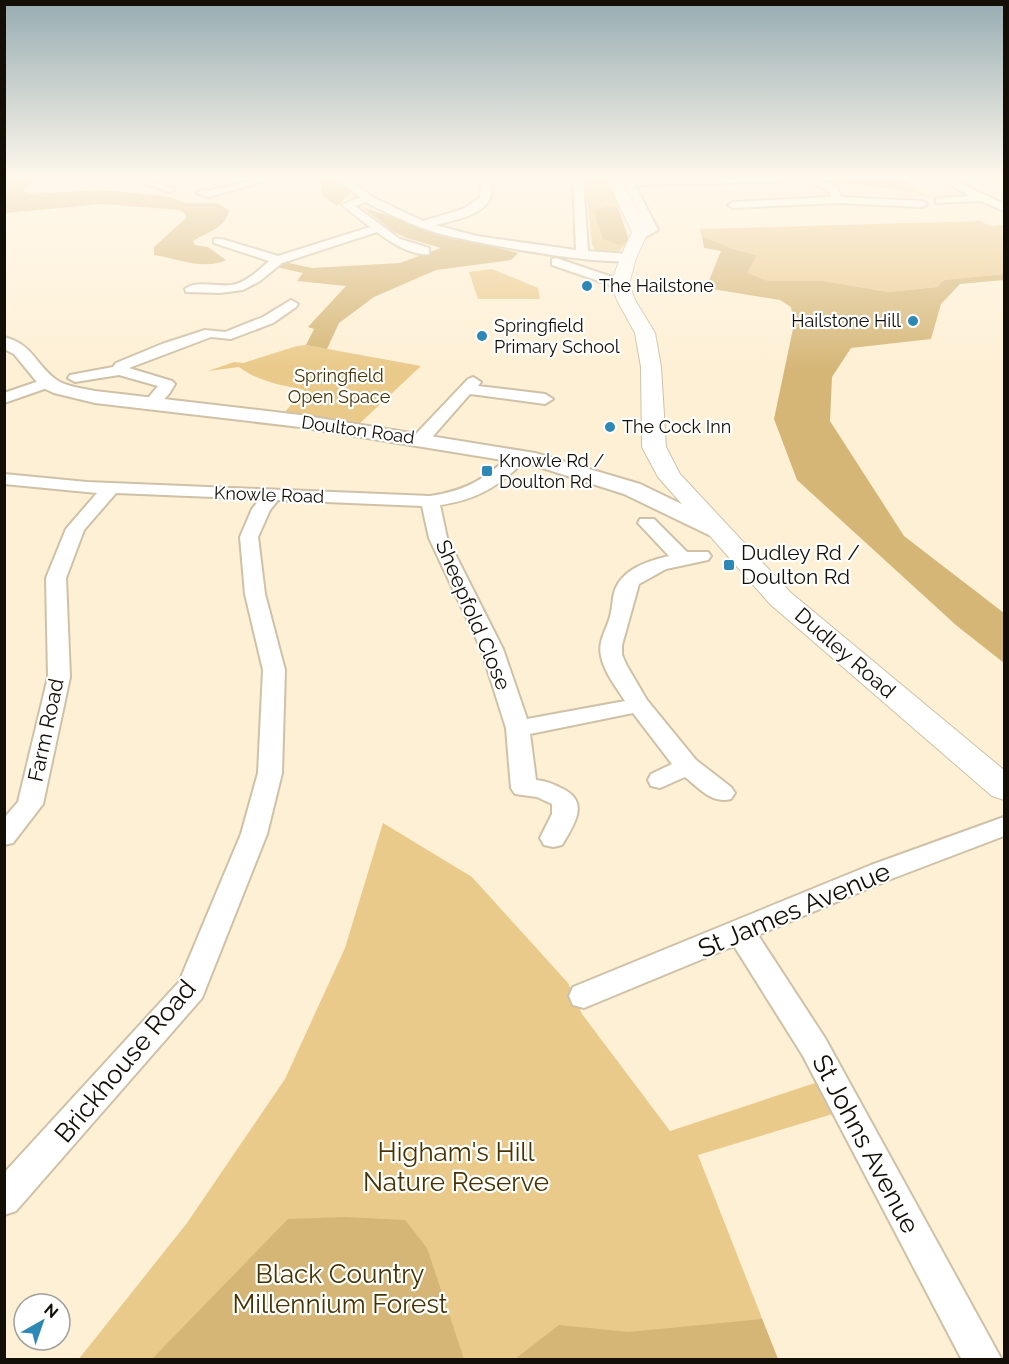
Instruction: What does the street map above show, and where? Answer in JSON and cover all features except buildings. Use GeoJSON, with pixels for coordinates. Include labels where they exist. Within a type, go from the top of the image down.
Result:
{"type":"FeatureCollection","features":[{"type":"Feature","properties":{"kind":"main road"},"geometry":{"type":"LineString","coordinates":[[620,284],[628,258],[636,243]]}},
{"type":"Feature","properties":{"kind":"main road","name":"Dudley Road"},"geometry":{"type":"LineString","coordinates":[[620,284],[626,300],[645,333],[649,347],[654,447],[670,477],[700,548],[780,598],[1005,788]]}},
{"type":"Feature","properties":{"kind":"street"},"geometry":{"type":"LineString","coordinates":[[223,243],[278,260]]}},
{"type":"Feature","properties":{"kind":"street"},"geometry":{"type":"LineString","coordinates":[[191,289],[234,290],[246,286],[278,260],[333,243]]}},
{"type":"Feature","properties":{"kind":"street"},"geometry":{"type":"LineString","coordinates":[[401,243],[425,251]]}},
{"type":"Feature","properties":{"kind":"street"},"geometry":{"type":"LineString","coordinates":[[504,243],[628,258]]}},
{"type":"Feature","properties":{"kind":"street"},"geometry":{"type":"LineString","coordinates":[[581,243],[582,254]]}},
{"type":"Feature","properties":{"kind":"street"},"geometry":{"type":"LineString","coordinates":[[551,261],[620,284]]}},
{"type":"Feature","properties":{"kind":"street"},"geometry":{"type":"LineString","coordinates":[[119,370],[121,366],[192,338],[210,333],[226,336],[268,320],[291,304]]}},
{"type":"Feature","properties":{"kind":"street"},"geometry":{"type":"LineString","coordinates":[[5,342],[20,350],[48,383],[9,401]]}},
{"type":"Feature","properties":{"kind":"street"},"geometry":{"type":"LineString","coordinates":[[75,378],[119,370],[167,384],[164,391],[151,404]]}},
{"type":"Feature","properties":{"kind":"street","name":"Doulton Road"},"geometry":{"type":"LineString","coordinates":[[48,383],[61,389],[95,397],[421,439],[558,464],[632,489],[700,548]]}},
{"type":"Feature","properties":{"kind":"street"},"geometry":{"type":"LineString","coordinates":[[421,439],[470,385],[545,399]]}},
{"type":"Feature","properties":{"kind":"street","name":"Knowle Road"},"geometry":{"type":"LineString","coordinates":[[4,479],[111,488],[430,501],[480,490],[492,483],[520,456]]}},
{"type":"Feature","properties":{"kind":"street","name":"Farm Road"},"geometry":{"type":"LineString","coordinates":[[4,836],[30,804],[59,677],[56,578],[75,529],[111,488]]}},
{"type":"Feature","properties":{"kind":"street","name":"Brickhouse Road"},"geometry":{"type":"LineString","coordinates":[[4,1199],[191,989],[254,834],[270,773],[274,670],[255,594],[249,537],[261,509],[273,495]]}},
{"type":"Feature","properties":{"kind":"street","name":"Sheepfold Close"},"geometry":{"type":"LineString","coordinates":[[430,501],[438,538],[492,649],[519,728],[524,788],[542,789],[564,800],[566,808],[561,825],[553,838]]}},
{"type":"Feature","properties":{"kind":"street"},"geometry":{"type":"LineString","coordinates":[[647,523],[662,532],[667,544],[700,548]]}},
{"type":"Feature","properties":{"kind":"street"},"geometry":{"type":"LineString","coordinates":[[700,548],[643,572],[626,587],[623,612],[610,652],[639,705],[687,766],[722,793]]}},
{"type":"Feature","properties":{"kind":"street"},"geometry":{"type":"LineString","coordinates":[[519,728],[550,724],[639,705]]}},
{"type":"Feature","properties":{"kind":"street"},"geometry":{"type":"LineString","coordinates":[[660,780],[687,766]]}},
{"type":"Feature","properties":{"kind":"street","name":"St James Avenue"},"geometry":{"type":"LineString","coordinates":[[584,996],[741,933],[881,872],[1005,826]]}},
{"type":"Feature","properties":{"kind":"street","name":"St Johns Avenue"},"geometry":{"type":"LineString","coordinates":[[741,933],[814,1047],[983,1359]]}},
{"type":"Feature","properties":{"kind":"green space"},"geometry":{"type":"Polygon","coordinates":[[[159,243],[194,243],[195,245],[208,247],[226,260],[209,264],[190,263],[154,255],[154,247],[159,243]]]}},
{"type":"Feature","properties":{"kind":"green space"},"geometry":{"type":"Polygon","coordinates":[[[423,243],[478,243],[518,253],[511,260],[436,270],[374,297],[339,323],[327,349],[306,345],[314,329],[308,327],[346,286],[297,281],[303,273],[276,267],[284,262],[312,268],[400,263],[441,248],[423,243]]]}},
{"type":"Feature","properties":{"kind":"green space"},"geometry":{"type":"Polygon","coordinates":[[[627,243],[619,252],[595,250],[592,244],[627,243]]]}},
{"type":"Feature","properties":{"kind":"green space"},"geometry":{"type":"Polygon","coordinates":[[[703,243],[718,243],[757,255],[747,273],[769,281],[824,281],[888,292],[937,287],[944,280],[1004,274],[1004,280],[960,284],[941,304],[931,339],[851,348],[832,377],[830,421],[904,536],[1004,613],[1004,663],[957,626],[797,480],[774,419],[794,324],[791,307],[780,300],[706,288],[721,251],[704,248],[703,243]]]}},
{"type":"Feature","properties":{"kind":"green space"},"geometry":{"type":"Polygon","coordinates":[[[718,243],[1004,243],[1004,274],[944,280],[937,287],[888,292],[824,281],[769,281],[746,273],[757,255],[718,243]]]}},
{"type":"Feature","properties":{"kind":"green space"},"geometry":{"type":"Polygon","coordinates":[[[492,269],[538,288],[540,299],[478,299],[469,272],[492,269]]]}},
{"type":"Feature","properties":{"kind":"green space","name":"Springfield Open Space"},"geometry":{"type":"Polygon","coordinates":[[[306,345],[421,366],[358,425],[284,413],[304,390],[262,380],[239,367],[208,371],[234,362],[243,363],[306,345]]]}},
{"type":"Feature","properties":{"kind":"green space","name":"Higham's Hill Nature Reserve"},"geometry":{"type":"Polygon","coordinates":[[[383,823],[472,877],[568,983],[582,1014],[670,1131],[815,1083],[836,1113],[698,1155],[778,1359],[78,1360],[187,1223],[285,1079],[345,948],[383,823]]]}},
{"type":"Feature","properties":{"kind":"green space","name":"Black Country Millennium Forest"},"geometry":{"type":"Polygon","coordinates":[[[345,1217],[405,1220],[427,1248],[464,1359],[152,1359],[288,1219],[345,1217]]]}},
{"type":"Feature","properties":{"kind":"green space"},"geometry":{"type":"Polygon","coordinates":[[[762,1319],[778,1359],[515,1359],[559,1325],[628,1332],[762,1319]]]}},
{"type":"Feature","properties":{"kind":"place","name":"The Hailstone"},"geometry":{"type":"Point","coordinates":[587,286]}},
{"type":"Feature","properties":{"kind":"place","name":"Hailstone Hill"},"geometry":{"type":"Point","coordinates":[913,321]}},
{"type":"Feature","properties":{"kind":"place","name":"Springfield Primary School"},"geometry":{"type":"Point","coordinates":[482,336]}},
{"type":"Feature","properties":{"kind":"place","name":"The Cock Inn"},"geometry":{"type":"Point","coordinates":[610,427]}},
{"type":"Feature","properties":{"kind":"place","name":"Knowle Rd / Doulton Rd"},"geometry":{"type":"Point","coordinates":[487,471]}},
{"type":"Feature","properties":{"kind":"place","name":"Dudley Rd / Doulton Rd"},"geometry":{"type":"Point","coordinates":[729,565]}}]}
